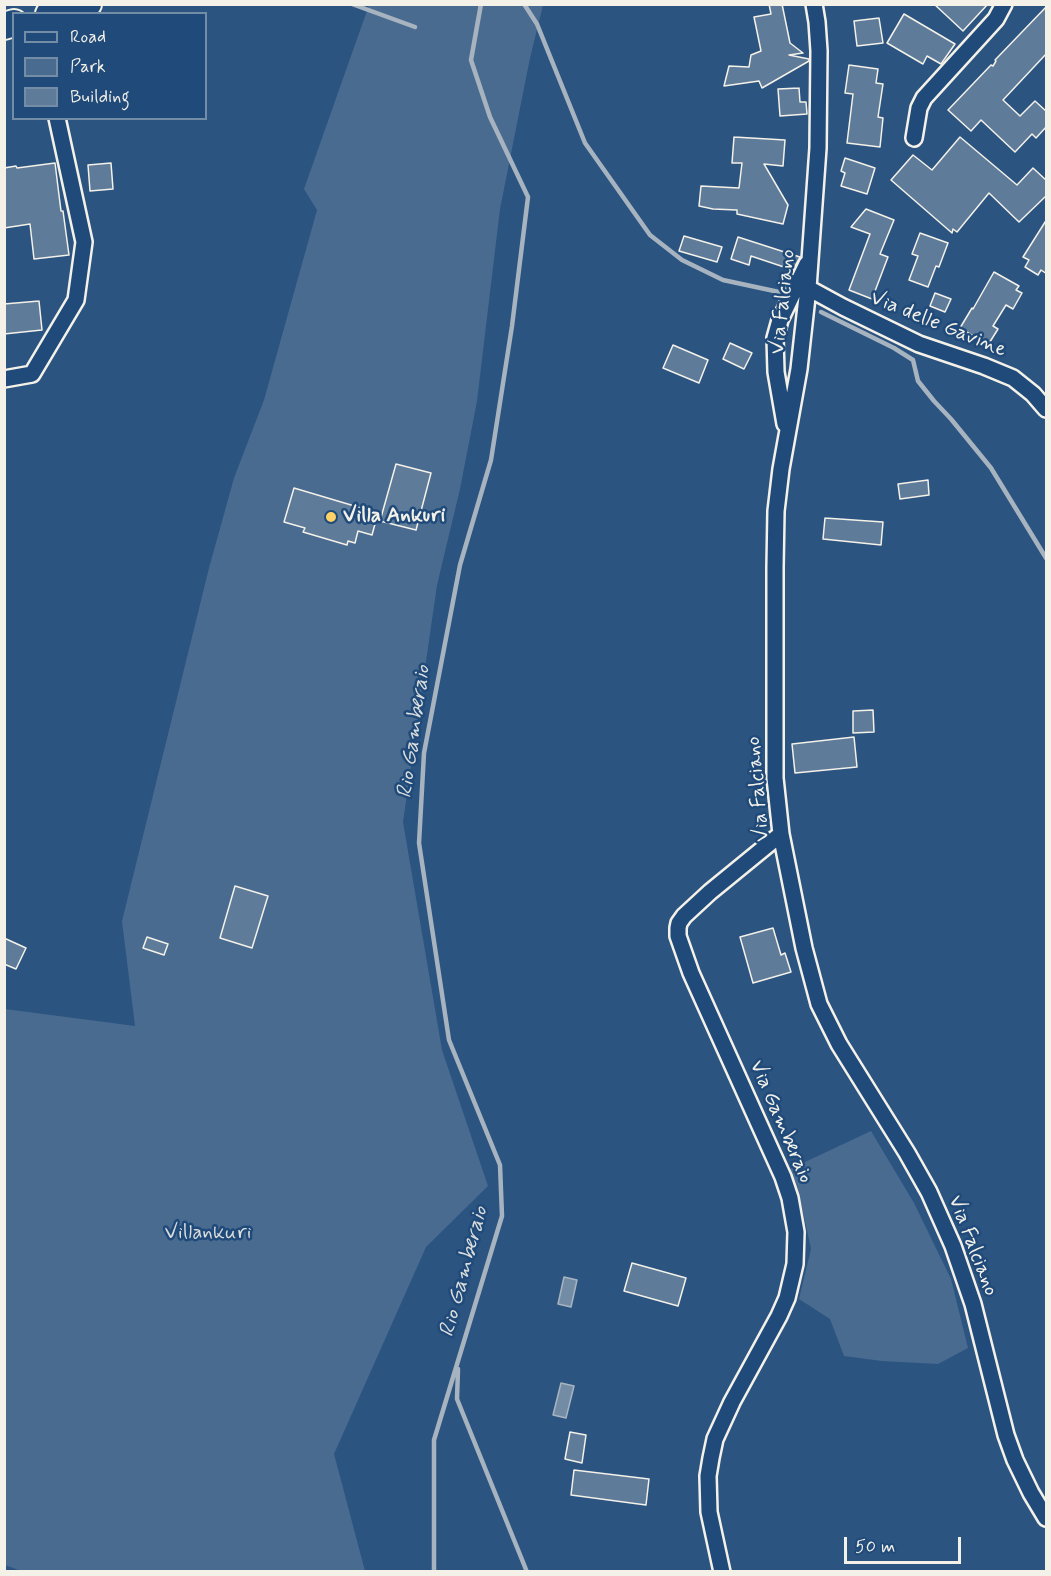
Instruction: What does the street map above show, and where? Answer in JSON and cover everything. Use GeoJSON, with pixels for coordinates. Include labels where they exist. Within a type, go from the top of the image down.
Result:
{"type":"FeatureCollection","features":[{"type":"Feature","properties":{"kind":"main road"},"geometry":{"type":"LineString","coordinates":[[57,12],[88,4]]}},
{"type":"Feature","properties":{"kind":"street","name":"Via Falciano"},"geometry":{"type":"LineString","coordinates":[[814,4],[819,51],[820,94],[808,288],[799,369],[776,511],[775,778],[782,834],[804,948],[819,1004],[839,1044],[929,1192],[953,1246],[973,1304],[1006,1435],[1031,1493],[1047,1518]]}},
{"type":"Feature","properties":{"kind":"street"},"geometry":{"type":"LineString","coordinates":[[914,138],[919,108],[924,98],[996,19],[1004,4]]}},
{"type":"Feature","properties":{"kind":"street"},"geometry":{"type":"LineString","coordinates":[[4,378],[32,374],[76,300],[84,242],[57,120]]}},
{"type":"Feature","properties":{"kind":"street"},"geometry":{"type":"LineString","coordinates":[[787,433],[776,372],[775,339],[780,320],[810,258]]}},
{"type":"Feature","properties":{"kind":"street","name":"Via delle Gavine"},"geometry":{"type":"LineString","coordinates":[[808,288],[919,344],[1013,378],[1047,409]]}},
{"type":"Feature","properties":{"kind":"street","name":"Via Gamberaio"},"geometry":{"type":"LineString","coordinates":[[722,1572],[709,1512],[711,1458],[716,1439],[732,1402],[787,1298],[795,1264],[796,1232],[790,1198],[783,1177],[691,973],[678,936],[678,928],[684,916],[710,892],[782,834]]}},
{"type":"Feature","properties":{"kind":"green space","name":"Villankuri"},"geometry":{"type":"Polygon","coordinates":[[[369,5],[543,5],[500,209],[477,401],[460,489],[437,585],[403,822],[442,1050],[488,1186],[426,1247],[334,1454],[365,1571],[24,1572],[5,1565],[5,1009],[135,1026],[122,921],[209,568],[234,478],[264,400],[317,210],[304,189],[369,5]]]}},
{"type":"Feature","properties":{"kind":"green space"},"geometry":{"type":"Polygon","coordinates":[[[871,1131],[914,1203],[951,1279],[968,1348],[938,1364],[844,1356],[830,1319],[799,1299],[811,1249],[801,1203],[788,1170],[871,1131]]]}},
{"type":"Feature","properties":{"kind":"shaded area"},"geometry":{"type":"Polygon","coordinates":[[[564,1277],[577,1280],[571,1307],[558,1304],[564,1277]]]}},
{"type":"Feature","properties":{"kind":"shaded area"},"geometry":{"type":"Polygon","coordinates":[[[561,1383],[574,1386],[566,1418],[553,1415],[561,1383]]]}},
{"type":"Feature","properties":{"kind":"building"},"geometry":{"type":"Polygon","coordinates":[[[769,4],[782,4],[790,43],[803,53],[789,55],[809,59],[809,61],[762,88],[759,81],[724,86],[729,66],[749,67],[751,55],[761,51],[754,17],[771,14],[769,4]]]}},
{"type":"Feature","properties":{"kind":"building"},"geometry":{"type":"Polygon","coordinates":[[[934,4],[988,4],[963,31],[934,4]]]}},
{"type":"Feature","properties":{"kind":"building"},"geometry":{"type":"Polygon","coordinates":[[[1047,6],[1047,53],[1003,100],[1020,116],[1035,101],[1047,112],[1047,126],[1036,138],[1032,134],[1015,152],[981,120],[971,131],[948,110],[991,65],[993,66],[995,60],[1047,6]]]}},
{"type":"Feature","properties":{"kind":"building"},"geometry":{"type":"Polygon","coordinates":[[[904,14],[955,44],[941,64],[927,56],[923,64],[887,43],[904,14]]]}},
{"type":"Feature","properties":{"kind":"building"},"geometry":{"type":"Polygon","coordinates":[[[879,18],[883,43],[857,46],[854,21],[879,18]]]}},
{"type":"Feature","properties":{"kind":"building"},"geometry":{"type":"Polygon","coordinates":[[[849,65],[878,69],[876,83],[883,84],[878,117],[883,118],[880,147],[847,143],[853,94],[845,93],[849,65]]]}},
{"type":"Feature","properties":{"kind":"building"},"geometry":{"type":"Polygon","coordinates":[[[799,88],[800,102],[806,102],[807,114],[780,116],[778,89],[799,88]]]}},
{"type":"Feature","properties":{"kind":"building"},"geometry":{"type":"Polygon","coordinates":[[[734,137],[785,140],[783,166],[764,164],[788,205],[783,224],[737,214],[737,210],[699,206],[701,186],[739,188],[742,163],[732,163],[734,137]]]}},
{"type":"Feature","properties":{"kind":"building"},"geometry":{"type":"Polygon","coordinates":[[[960,137],[1017,185],[1033,168],[1047,181],[1047,195],[1019,222],[989,193],[957,232],[953,229],[952,233],[891,180],[913,155],[932,170],[960,137]]]}},
{"type":"Feature","properties":{"kind":"building"},"geometry":{"type":"Polygon","coordinates":[[[845,158],[875,168],[867,194],[841,186],[845,173],[841,171],[845,158]]]}},
{"type":"Feature","properties":{"kind":"building"},"geometry":{"type":"Polygon","coordinates":[[[55,163],[69,255],[34,259],[30,224],[4,228],[4,168],[55,163]]]}},
{"type":"Feature","properties":{"kind":"building"},"geometry":{"type":"Polygon","coordinates":[[[111,163],[113,189],[90,191],[88,165],[111,163]]]}},
{"type":"Feature","properties":{"kind":"building"},"geometry":{"type":"Polygon","coordinates":[[[866,209],[894,220],[880,254],[888,257],[872,299],[849,290],[870,234],[851,227],[866,209]]]}},
{"type":"Feature","properties":{"kind":"building"},"geometry":{"type":"Polygon","coordinates":[[[1047,219],[1047,274],[1041,270],[1038,275],[1025,267],[1029,260],[1023,257],[1047,219]]]}},
{"type":"Feature","properties":{"kind":"building"},"geometry":{"type":"Polygon","coordinates":[[[920,233],[948,243],[928,287],[909,280],[918,256],[912,254],[920,233]]]}},
{"type":"Feature","properties":{"kind":"building"},"geometry":{"type":"Polygon","coordinates":[[[684,236],[722,247],[717,262],[679,251],[684,236]]]}},
{"type":"Feature","properties":{"kind":"building"},"geometry":{"type":"Polygon","coordinates":[[[738,237],[800,257],[793,270],[751,256],[749,265],[731,259],[738,237]]]}},
{"type":"Feature","properties":{"kind":"building"},"geometry":{"type":"Polygon","coordinates":[[[994,272],[1019,286],[1016,290],[1022,293],[1013,309],[1006,305],[993,326],[998,329],[988,345],[960,328],[994,272]]]}},
{"type":"Feature","properties":{"kind":"building"},"geometry":{"type":"Polygon","coordinates":[[[935,293],[951,299],[945,312],[930,306],[935,293]]]}},
{"type":"Feature","properties":{"kind":"building"},"geometry":{"type":"Polygon","coordinates":[[[39,301],[42,330],[4,334],[4,304],[39,301]]]}},
{"type":"Feature","properties":{"kind":"building"},"geometry":{"type":"Polygon","coordinates":[[[730,343],[752,353],[744,369],[723,359],[730,343]]]}},
{"type":"Feature","properties":{"kind":"building"},"geometry":{"type":"Polygon","coordinates":[[[673,345],[708,360],[699,383],[663,368],[673,345]]]}},
{"type":"Feature","properties":{"kind":"building"},"geometry":{"type":"Polygon","coordinates":[[[396,464],[431,473],[416,530],[380,521],[396,464]]]}},
{"type":"Feature","properties":{"kind":"building"},"geometry":{"type":"Polygon","coordinates":[[[928,480],[929,495],[900,499],[898,484],[928,480]]]}},
{"type":"Feature","properties":{"kind":"building","name":"Villa Ankuri"},"geometry":{"type":"Polygon","coordinates":[[[294,488],[378,513],[372,535],[358,531],[355,543],[348,541],[347,545],[303,532],[305,528],[284,522],[294,488]]]}},
{"type":"Feature","properties":{"kind":"building"},"geometry":{"type":"Polygon","coordinates":[[[825,518],[883,522],[881,545],[823,539],[825,518]]]}},
{"type":"Feature","properties":{"kind":"building"},"geometry":{"type":"Polygon","coordinates":[[[873,710],[874,732],[853,733],[853,711],[873,710]]]}},
{"type":"Feature","properties":{"kind":"building"},"geometry":{"type":"Polygon","coordinates":[[[854,737],[857,767],[795,773],[792,744],[854,737]]]}},
{"type":"Feature","properties":{"kind":"building"},"geometry":{"type":"Polygon","coordinates":[[[235,886],[268,896],[252,948],[220,938],[235,886]]]}},
{"type":"Feature","properties":{"kind":"building"},"geometry":{"type":"Polygon","coordinates":[[[773,928],[781,955],[785,953],[791,972],[753,983],[740,937],[773,928]]]}},
{"type":"Feature","properties":{"kind":"building"},"geometry":{"type":"Polygon","coordinates":[[[147,937],[168,944],[164,955],[143,948],[147,937]]]}},
{"type":"Feature","properties":{"kind":"building"},"geometry":{"type":"Polygon","coordinates":[[[4,938],[26,948],[16,969],[4,964],[4,938]]]}},
{"type":"Feature","properties":{"kind":"building"},"geometry":{"type":"Polygon","coordinates":[[[632,1263],[686,1278],[678,1306],[624,1291],[632,1263]]]}},
{"type":"Feature","properties":{"kind":"building"},"geometry":{"type":"Polygon","coordinates":[[[570,1432],[586,1435],[582,1463],[565,1459],[570,1432]]]}},
{"type":"Feature","properties":{"kind":"building"},"geometry":{"type":"Polygon","coordinates":[[[574,1470],[649,1479],[646,1505],[571,1495],[574,1470]]]}},
{"type":"Feature","properties":{"kind":"waterway"},"geometry":{"type":"LineString","coordinates":[[352,4],[415,27]]}},
{"type":"Feature","properties":{"kind":"waterway","name":"Rio Gamberaio"},"geometry":{"type":"LineString","coordinates":[[434,1572],[434,1440],[502,1216],[500,1165],[449,1040],[419,843],[424,753],[460,565],[491,460],[512,326],[528,197],[490,117],[471,60],[481,4]]}},
{"type":"Feature","properties":{"kind":"waterway"},"geometry":{"type":"LineString","coordinates":[[524,4],[537,24],[585,143],[650,235],[682,260],[723,280],[779,292]]}},
{"type":"Feature","properties":{"kind":"waterway"},"geometry":{"type":"LineString","coordinates":[[821,312],[894,348],[913,360],[918,381],[991,468],[1046,558]]}},
{"type":"Feature","properties":{"kind":"waterway"},"geometry":{"type":"LineString","coordinates":[[458,1369],[457,1399],[527,1572]]}},
{"type":"Feature","properties":{"kind":"place","name":"Villa Ankuri"},"geometry":{"type":"Point","coordinates":[331,517]}}]}
